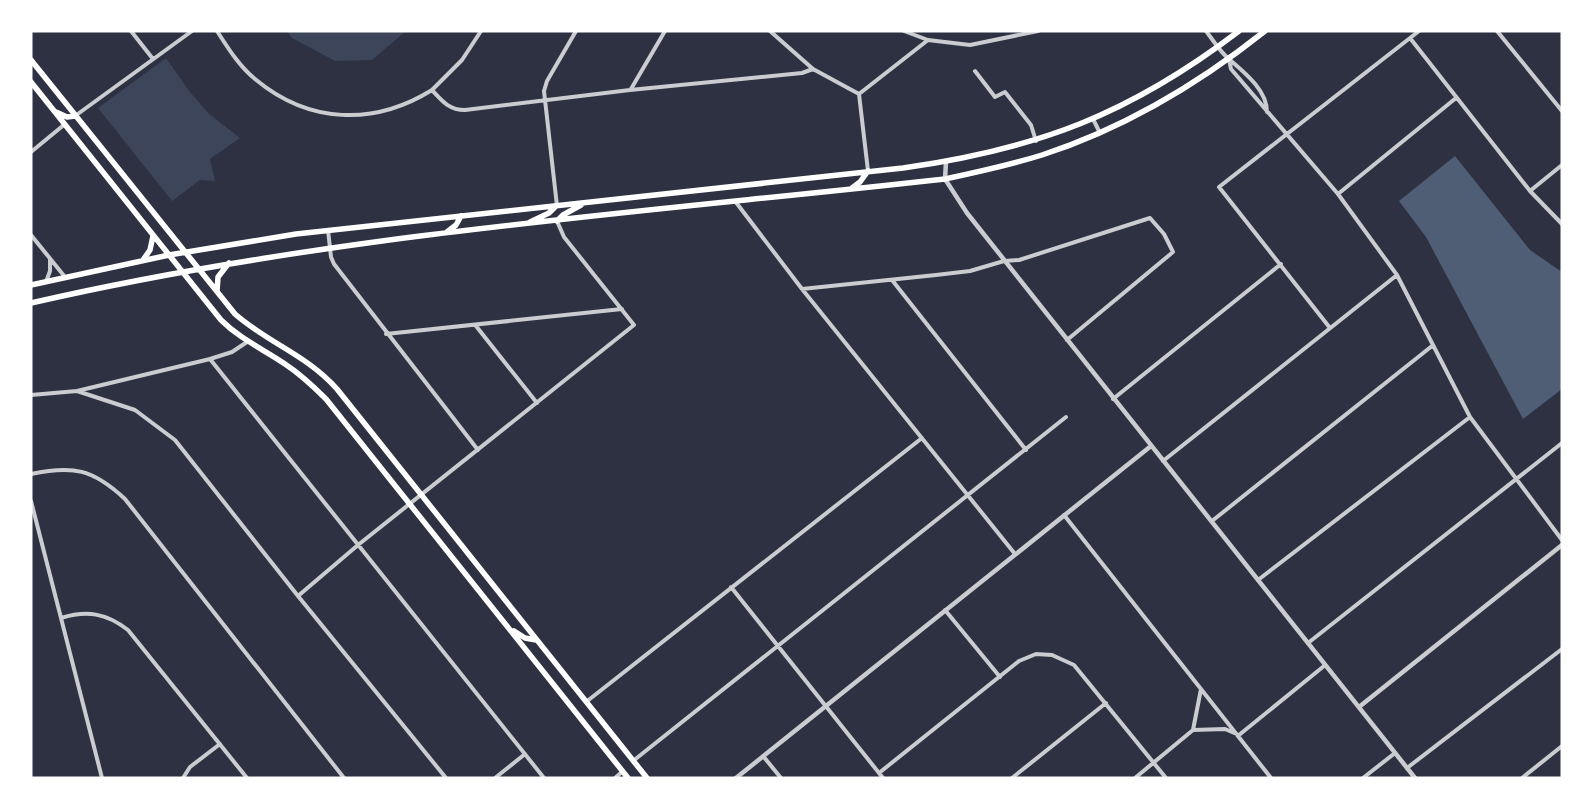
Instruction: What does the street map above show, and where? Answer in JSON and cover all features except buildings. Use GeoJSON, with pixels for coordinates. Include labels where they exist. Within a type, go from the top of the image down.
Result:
{"type":"FeatureCollection","features":[{"type":"Feature","properties":{"kind":"main road"},"geometry":{"type":"LineString","coordinates":[[31,285],[169,255],[328,230],[946,162],[1036,141],[1093,119],[1154,90],[1219,47],[1239,31]]}},
{"type":"Feature","properties":{"kind":"main road"},"geometry":{"type":"LineString","coordinates":[[31,303],[199,268],[330,247],[946,178],[1041,155],[1100,133],[1163,102],[1229,59],[1264,31]]}},
{"type":"Feature","properties":{"kind":"main road"},"geometry":{"type":"LineString","coordinates":[[31,60],[216,291],[246,324],[304,358],[327,378],[647,778]]}},
{"type":"Feature","properties":{"kind":"main road"},"geometry":{"type":"LineString","coordinates":[[31,82],[221,320],[247,342],[285,364],[325,398],[628,778]]}},
{"type":"Feature","properties":{"kind":"main road"},"geometry":{"type":"LineString","coordinates":[[54,111],[67,117],[75,116]]}},
{"type":"Feature","properties":{"kind":"main road"},"geometry":{"type":"LineString","coordinates":[[850,189],[860,182],[868,171]]}},
{"type":"Feature","properties":{"kind":"main road"},"geometry":{"type":"LineString","coordinates":[[557,221],[562,215],[586,202]]}},
{"type":"Feature","properties":{"kind":"main road"},"geometry":{"type":"LineString","coordinates":[[526,224],[549,213],[557,206]]}},
{"type":"Feature","properties":{"kind":"main road"},"geometry":{"type":"LineString","coordinates":[[445,233],[456,225],[461,216]]}},
{"type":"Feature","properties":{"kind":"main road"},"geometry":{"type":"LineString","coordinates":[[142,261],[150,250],[153,236]]}},
{"type":"Feature","properties":{"kind":"main road"},"geometry":{"type":"LineString","coordinates":[[216,291],[218,277],[230,263]]}},
{"type":"Feature","properties":{"kind":"main road"},"geometry":{"type":"LineString","coordinates":[[510,629],[525,638],[536,640]]}},
{"type":"Feature","properties":{"kind":"street"},"geometry":{"type":"LineString","coordinates":[[131,31],[153,59]]}},
{"type":"Feature","properties":{"kind":"street"},"geometry":{"type":"LineString","coordinates":[[75,116],[192,31]]}},
{"type":"Feature","properties":{"kind":"street"},"geometry":{"type":"LineString","coordinates":[[217,31],[234,57],[254,79],[283,99],[305,107],[347,116],[366,116],[413,102],[432,90],[457,65],[481,31]]}},
{"type":"Feature","properties":{"kind":"street"},"geometry":{"type":"LineString","coordinates":[[557,206],[544,91],[547,81],[576,31]]}},
{"type":"Feature","properties":{"kind":"street"},"geometry":{"type":"LineString","coordinates":[[630,90],[666,31]]}},
{"type":"Feature","properties":{"kind":"street"},"geometry":{"type":"LineString","coordinates":[[770,31],[813,69],[859,94]]}},
{"type":"Feature","properties":{"kind":"street"},"geometry":{"type":"LineString","coordinates":[[904,31],[928,40],[970,45],[1038,31]]}},
{"type":"Feature","properties":{"kind":"street"},"geometry":{"type":"LineString","coordinates":[[1206,31],[1229,59],[1243,70],[1264,98],[1268,112]]}},
{"type":"Feature","properties":{"kind":"street"},"geometry":{"type":"LineString","coordinates":[[1330,328],[1219,187],[1287,132],[1419,31]]}},
{"type":"Feature","properties":{"kind":"street"},"geometry":{"type":"LineString","coordinates":[[1497,31],[1562,111]]}},
{"type":"Feature","properties":{"kind":"street"},"geometry":{"type":"LineString","coordinates":[[1410,38],[1530,190],[1562,224]]}},
{"type":"Feature","properties":{"kind":"street"},"geometry":{"type":"LineString","coordinates":[[859,94],[928,40]]}},
{"type":"Feature","properties":{"kind":"street"},"geometry":{"type":"LineString","coordinates":[[1229,59],[1231,68],[1338,194],[1398,275],[1432,346],[1470,417],[1562,540]]}},
{"type":"Feature","properties":{"kind":"street"},"geometry":{"type":"LineString","coordinates":[[432,90],[455,110],[545,102],[630,90],[802,73],[813,69]]}},
{"type":"Feature","properties":{"kind":"street"},"geometry":{"type":"LineString","coordinates":[[975,71],[995,97],[1005,92],[1030,125],[1036,141]]}},
{"type":"Feature","properties":{"kind":"street"},"geometry":{"type":"LineString","coordinates":[[859,94],[868,171]]}},
{"type":"Feature","properties":{"kind":"street"},"geometry":{"type":"LineString","coordinates":[[1338,194],[1456,98]]}},
{"type":"Feature","properties":{"kind":"street"},"geometry":{"type":"LineString","coordinates":[[1093,119],[1100,133]]}},
{"type":"Feature","properties":{"kind":"street"},"geometry":{"type":"LineString","coordinates":[[31,152],[65,124]]}},
{"type":"Feature","properties":{"kind":"street"},"geometry":{"type":"LineString","coordinates":[[946,162],[946,178],[967,213],[1308,642],[1324,666],[1415,778]]}},
{"type":"Feature","properties":{"kind":"street"},"geometry":{"type":"LineString","coordinates":[[1530,190],[1562,165]]}},
{"type":"Feature","properties":{"kind":"street"},"geometry":{"type":"LineString","coordinates":[[735,201],[802,289],[1014,554]]}},
{"type":"Feature","properties":{"kind":"street"},"geometry":{"type":"LineString","coordinates":[[802,289],[970,271],[1004,261],[1020,260],[1150,218],[1164,234],[1173,252],[1067,340]]}},
{"type":"Feature","properties":{"kind":"street"},"geometry":{"type":"LineString","coordinates":[[298,596],[358,545],[422,496],[634,325],[564,237],[557,221]]}},
{"type":"Feature","properties":{"kind":"street"},"geometry":{"type":"LineString","coordinates":[[328,230],[334,264],[386,334],[478,450]]}},
{"type":"Feature","properties":{"kind":"street"},"geometry":{"type":"LineString","coordinates":[[31,235],[65,277]]}},
{"type":"Feature","properties":{"kind":"street"},"geometry":{"type":"LineString","coordinates":[[46,282],[50,271],[50,258]]}},
{"type":"Feature","properties":{"kind":"street"},"geometry":{"type":"LineString","coordinates":[[1113,398],[1281,264]]}},
{"type":"Feature","properties":{"kind":"street"},"geometry":{"type":"LineString","coordinates":[[1163,461],[1398,275]]}},
{"type":"Feature","properties":{"kind":"street"},"geometry":{"type":"LineString","coordinates":[[892,280],[1026,450]]}},
{"type":"Feature","properties":{"kind":"street"},"geometry":{"type":"LineString","coordinates":[[386,334],[476,326],[622,309]]}},
{"type":"Feature","properties":{"kind":"street"},"geometry":{"type":"LineString","coordinates":[[476,326],[537,403]]}},
{"type":"Feature","properties":{"kind":"street"},"geometry":{"type":"LineString","coordinates":[[31,396],[77,391],[210,359],[232,352],[247,342]]}},
{"type":"Feature","properties":{"kind":"street"},"geometry":{"type":"LineString","coordinates":[[1212,521],[1432,346]]}},
{"type":"Feature","properties":{"kind":"street"},"geometry":{"type":"LineString","coordinates":[[210,359],[544,778]]}},
{"type":"Feature","properties":{"kind":"street"},"geometry":{"type":"LineString","coordinates":[[77,391],[135,410],[175,440],[298,596],[446,778]]}},
{"type":"Feature","properties":{"kind":"street"},"geometry":{"type":"LineString","coordinates":[[634,761],[1066,417]]}},
{"type":"Feature","properties":{"kind":"street"},"geometry":{"type":"LineString","coordinates":[[1258,580],[1470,417]]}},
{"type":"Feature","properties":{"kind":"street"},"geometry":{"type":"LineString","coordinates":[[586,702],[922,438]]}},
{"type":"Feature","properties":{"kind":"street"},"geometry":{"type":"LineString","coordinates":[[1308,642],[1562,443]]}},
{"type":"Feature","properties":{"kind":"street"},"geometry":{"type":"LineString","coordinates":[[736,778],[1151,446]]}},
{"type":"Feature","properties":{"kind":"street"},"geometry":{"type":"LineString","coordinates":[[31,474],[53,470],[83,471],[109,484],[125,499],[344,778]]}},
{"type":"Feature","properties":{"kind":"street"},"geometry":{"type":"LineString","coordinates":[[31,501],[102,778]]}},
{"type":"Feature","properties":{"kind":"street"},"geometry":{"type":"LineString","coordinates":[[1064,514],[1271,778]]}},
{"type":"Feature","properties":{"kind":"street"},"geometry":{"type":"LineString","coordinates":[[1359,707],[1562,545]]}},
{"type":"Feature","properties":{"kind":"street"},"geometry":{"type":"LineString","coordinates":[[731,587],[883,778]]}},
{"type":"Feature","properties":{"kind":"street"},"geometry":{"type":"LineString","coordinates":[[945,610],[1000,677]]}},
{"type":"Feature","properties":{"kind":"street"},"geometry":{"type":"LineString","coordinates":[[61,618],[76,614],[102,615],[115,620],[128,630],[247,778]]}},
{"type":"Feature","properties":{"kind":"street"},"geometry":{"type":"LineString","coordinates":[[1407,768],[1562,649]]}},
{"type":"Feature","properties":{"kind":"street"},"geometry":{"type":"LineString","coordinates":[[879,773],[1020,661],[1036,654],[1052,655],[1074,665],[1166,778]]}},
{"type":"Feature","properties":{"kind":"street"},"geometry":{"type":"LineString","coordinates":[[1239,735],[1324,666]]}},
{"type":"Feature","properties":{"kind":"street"},"geometry":{"type":"LineString","coordinates":[[1193,730],[1201,689]]}},
{"type":"Feature","properties":{"kind":"street"},"geometry":{"type":"LineString","coordinates":[[1012,778],[1106,703]]}},
{"type":"Feature","properties":{"kind":"street"},"geometry":{"type":"LineString","coordinates":[[1135,778],[1193,730],[1225,729],[1239,735]]}},
{"type":"Feature","properties":{"kind":"street"},"geometry":{"type":"LineString","coordinates":[[183,778],[190,767],[220,744]]}},
{"type":"Feature","properties":{"kind":"street"},"geometry":{"type":"LineString","coordinates":[[1522,778],[1562,746]]}},
{"type":"Feature","properties":{"kind":"street"},"geometry":{"type":"LineString","coordinates":[[1363,778],[1395,752]]}},
{"type":"Feature","properties":{"kind":"street"},"geometry":{"type":"LineString","coordinates":[[495,778],[526,754]]}},
{"type":"Feature","properties":{"kind":"street"},"geometry":{"type":"LineString","coordinates":[[763,756],[781,778]]}},
{"type":"Feature","properties":{"kind":"street"},"geometry":{"type":"LineString","coordinates":[[615,778],[623,771]]}},
{"type":"Feature","properties":{"kind":"shaded area"},"geometry":{"type":"Polygon","coordinates":[[[287,31],[406,31],[372,60],[335,61],[292,38],[287,31]]]}},
{"type":"Feature","properties":{"kind":"shaded area"},"geometry":{"type":"Polygon","coordinates":[[[166,58],[190,92],[208,113],[240,138],[210,159],[215,181],[200,180],[172,201],[98,108],[166,58]]]}},
{"type":"Feature","properties":{"kind":"shaded area"},"geometry":{"type":"Polygon","coordinates":[[[1455,156],[1530,250],[1562,272],[1562,389],[1523,419],[1426,237],[1399,201],[1455,156]]]}}]}
